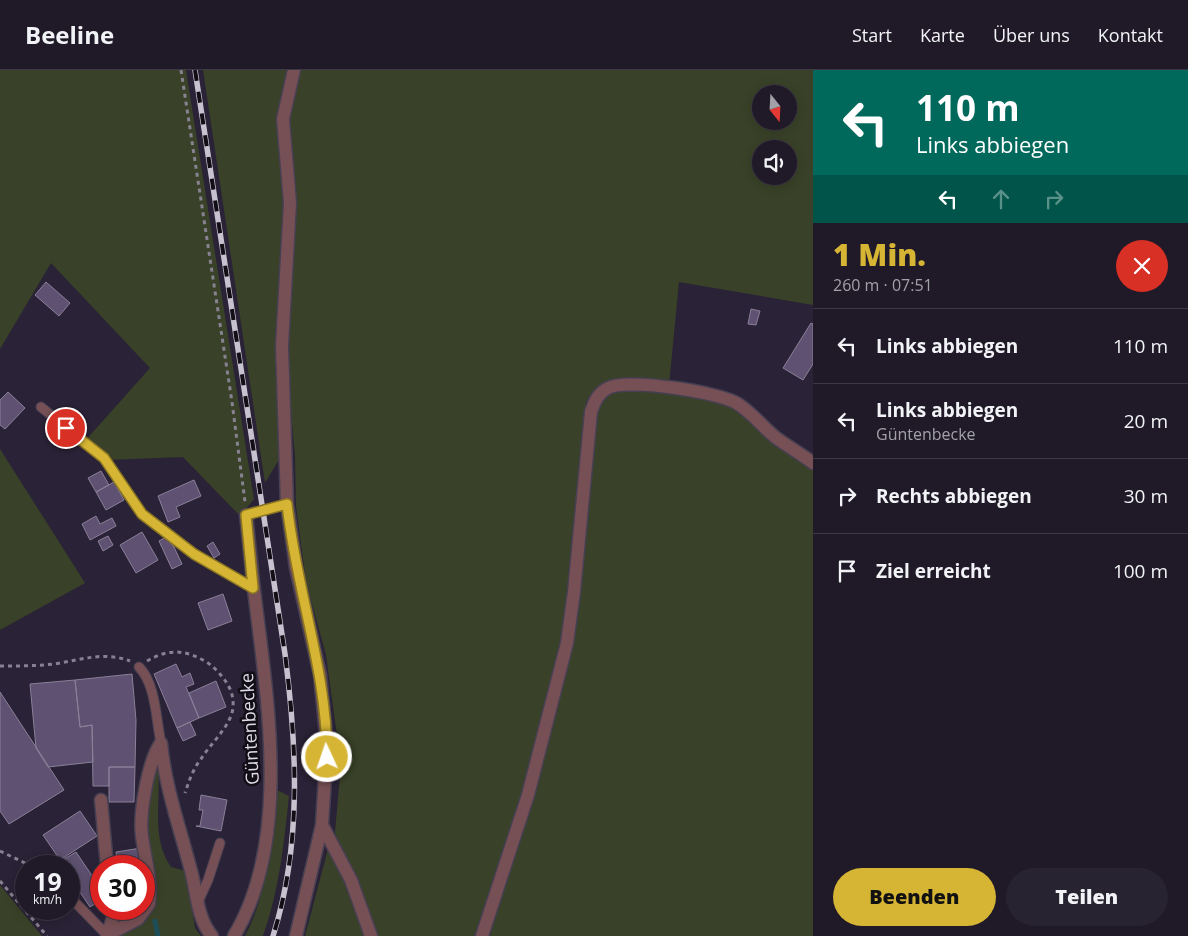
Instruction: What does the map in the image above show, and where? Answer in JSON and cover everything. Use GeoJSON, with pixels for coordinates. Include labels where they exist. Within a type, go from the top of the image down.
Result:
{"type":"FeatureCollection","features":[{"type":"Feature","properties":{"kind":"street"},"geometry":{"type":"LineString","coordinates":[[294,70],[283,119],[290,203],[282,346],[287,504],[296,568],[321,685],[327,745],[322,825],[296,936]]}},
{"type":"Feature","properties":{"kind":"street"},"geometry":{"type":"LineString","coordinates":[[482,936],[528,795],[567,643],[574,592],[591,412],[601,392],[612,386],[668,387],[704,393],[738,403],[776,438],[813,463]]}},
{"type":"Feature","properties":{"kind":"street","name":"Güntenbecke"},"geometry":{"type":"LineString","coordinates":[[234,936],[252,900],[260,872],[267,837],[270,784],[267,702],[246,515]]}},
{"type":"Feature","properties":{"kind":"street"},"geometry":{"type":"LineString","coordinates":[[161,743],[164,774],[191,868],[201,917],[212,936]]}},
{"type":"Feature","properties":{"kind":"street"},"geometry":{"type":"LineString","coordinates":[[107,936],[138,919],[149,904],[148,867],[142,820],[153,759],[161,743]]}},
{"type":"Feature","properties":{"kind":"street"},"geometry":{"type":"LineString","coordinates":[[101,800],[106,855]]}},
{"type":"Feature","properties":{"kind":"street"},"geometry":{"type":"LineString","coordinates":[[322,825],[351,880],[371,936]]}},
{"type":"Feature","properties":{"kind":"street"},"geometry":{"type":"LineString","coordinates":[[107,936],[112,920]]}},
{"type":"Feature","properties":{"kind":"lane"},"geometry":{"type":"LineString","coordinates":[[41,407],[104,458],[142,514],[194,554],[253,588]]}},
{"type":"Feature","properties":{"kind":"lane"},"geometry":{"type":"LineString","coordinates":[[246,515],[287,504]]}},
{"type":"Feature","properties":{"kind":"lane"},"geometry":{"type":"LineString","coordinates":[[139,667],[144,672],[150,688],[161,743]]}},
{"type":"Feature","properties":{"kind":"lane"},"geometry":{"type":"LineString","coordinates":[[198,902],[208,880],[220,844]]}},
{"type":"Feature","properties":{"kind":"lane"},"geometry":{"type":"LineString","coordinates":[[80,908],[107,936]]}},
{"type":"Feature","properties":{"kind":"path"},"geometry":{"type":"LineString","coordinates":[[181,70],[231,393],[246,515]]}},
{"type":"Feature","properties":{"kind":"path"},"geometry":{"type":"LineString","coordinates":[[0,666],[54,664],[99,656],[116,656],[134,662],[139,667],[167,651],[187,653],[204,660],[221,675],[230,687],[233,709],[222,730],[199,760],[189,779],[184,795]]}},
{"type":"Feature","properties":{"kind":"path"},"geometry":{"type":"LineString","coordinates":[[0,852],[15,859]]}},
{"type":"Feature","properties":{"kind":"path"},"geometry":{"type":"LineString","coordinates":[[0,881],[47,936]]}},
{"type":"Feature","properties":{"kind":"green space"},"geometry":{"type":"Polygon","coordinates":[[[0,70],[186,70],[254,499],[240,516],[183,457],[107,460],[85,441],[150,368],[51,263],[0,349],[0,70]]]}},
{"type":"Feature","properties":{"kind":"green space"},"geometry":{"type":"Polygon","coordinates":[[[203,70],[291,70],[280,120],[287,204],[280,458],[265,483],[203,70]]]}},
{"type":"Feature","properties":{"kind":"green space"},"geometry":{"type":"Polygon","coordinates":[[[296,70],[813,70],[813,305],[679,282],[669,385],[607,382],[595,389],[586,402],[563,643],[549,708],[479,936],[375,936],[340,852],[335,832],[341,765],[326,655],[306,582],[296,506],[295,456],[285,347],[285,119],[296,70]]]}},
{"type":"Feature","properties":{"kind":"green space"},"geometry":{"type":"Polygon","coordinates":[[[621,388],[668,389],[735,405],[813,468],[813,936],[490,936],[555,711],[597,407],[609,393],[621,388]]]}},
{"type":"Feature","properties":{"kind":"green space"},"geometry":{"type":"Polygon","coordinates":[[[0,449],[85,583],[0,630],[0,449]]]}},
{"type":"Feature","properties":{"kind":"green space"},"geometry":{"type":"Polygon","coordinates":[[[157,762],[158,829],[160,842],[164,855],[171,867],[186,871],[195,928],[201,936],[116,936],[141,920],[155,920],[155,855],[148,855],[148,802],[157,762]]]}},
{"type":"Feature","properties":{"kind":"green space"},"geometry":{"type":"Polygon","coordinates":[[[277,790],[289,796],[277,885],[263,936],[245,936],[253,919],[264,883],[277,790]]]}},
{"type":"Feature","properties":{"kind":"green space"},"geometry":{"type":"Polygon","coordinates":[[[328,849],[348,882],[368,936],[305,936],[328,849]]]}},
{"type":"Feature","properties":{"kind":"green space"},"geometry":{"type":"Polygon","coordinates":[[[0,885],[15,903],[15,920],[29,920],[42,936],[0,936],[0,885]]]}},
{"type":"Feature","properties":{"kind":"building"},"geometry":{"type":"Polygon","coordinates":[[[46,282],[70,303],[59,316],[35,295],[46,282]]]}},
{"type":"Feature","properties":{"kind":"building"},"geometry":{"type":"Polygon","coordinates":[[[751,309],[760,311],[756,325],[748,324],[751,309]]]}},
{"type":"Feature","properties":{"kind":"building"},"geometry":{"type":"Polygon","coordinates":[[[811,323],[813,324],[813,364],[803,380],[783,368],[811,323]]]}},
{"type":"Feature","properties":{"kind":"building"},"geometry":{"type":"Polygon","coordinates":[[[8,392],[25,408],[5,429],[0,425],[0,400],[8,392]]]}},
{"type":"Feature","properties":{"kind":"building"},"geometry":{"type":"Polygon","coordinates":[[[101,471],[109,485],[96,492],[88,478],[101,471]]]}},
{"type":"Feature","properties":{"kind":"building"},"geometry":{"type":"Polygon","coordinates":[[[194,480],[201,496],[176,507],[180,517],[168,522],[158,496],[194,480]]]}},
{"type":"Feature","properties":{"kind":"building"},"geometry":{"type":"Polygon","coordinates":[[[114,482],[124,500],[106,510],[96,492],[114,482]]]}},
{"type":"Feature","properties":{"kind":"building"},"geometry":{"type":"Polygon","coordinates":[[[96,516],[100,524],[112,518],[116,526],[90,540],[82,524],[96,516]]]}},
{"type":"Feature","properties":{"kind":"building"},"geometry":{"type":"Polygon","coordinates":[[[142,532],[158,560],[136,573],[120,545],[142,532]]]}},
{"type":"Feature","properties":{"kind":"building"},"geometry":{"type":"Polygon","coordinates":[[[108,536],[113,545],[103,551],[98,541],[108,536]]]}},
{"type":"Feature","properties":{"kind":"building"},"geometry":{"type":"Polygon","coordinates":[[[166,537],[174,547],[182,564],[172,569],[159,541],[166,537]]]}},
{"type":"Feature","properties":{"kind":"building"},"geometry":{"type":"Polygon","coordinates":[[[213,542],[220,554],[214,558],[207,546],[213,542]]]}},
{"type":"Feature","properties":{"kind":"building"},"geometry":{"type":"Polygon","coordinates":[[[223,594],[232,621],[208,630],[198,603],[223,594]]]}},
{"type":"Feature","properties":{"kind":"building"},"geometry":{"type":"Polygon","coordinates":[[[176,664],[182,677],[190,673],[194,684],[186,687],[199,718],[177,728],[154,674],[176,664]]]}},
{"type":"Feature","properties":{"kind":"building"},"geometry":{"type":"Polygon","coordinates":[[[132,674],[136,720],[135,767],[109,767],[109,786],[93,786],[92,725],[80,727],[75,680],[132,674]]]}},
{"type":"Feature","properties":{"kind":"building"},"geometry":{"type":"Polygon","coordinates":[[[75,680],[80,727],[92,725],[93,762],[48,767],[36,748],[30,684],[75,680]]]}},
{"type":"Feature","properties":{"kind":"building"},"geometry":{"type":"Polygon","coordinates":[[[216,681],[226,707],[199,718],[189,693],[216,681]]]}},
{"type":"Feature","properties":{"kind":"building"},"geometry":{"type":"Polygon","coordinates":[[[0,692],[64,790],[9,824],[0,811],[0,692]]]}},
{"type":"Feature","properties":{"kind":"building"},"geometry":{"type":"Polygon","coordinates":[[[190,722],[196,735],[183,741],[177,728],[190,722]]]}},
{"type":"Feature","properties":{"kind":"building"},"geometry":{"type":"Polygon","coordinates":[[[109,767],[135,767],[134,802],[109,802],[109,767]]]}},
{"type":"Feature","properties":{"kind":"building"},"geometry":{"type":"Polygon","coordinates":[[[201,795],[227,800],[221,831],[196,826],[200,826],[203,810],[199,810],[201,795]]]}},
{"type":"Feature","properties":{"kind":"building"},"geometry":{"type":"Polygon","coordinates":[[[80,811],[97,836],[68,855],[57,855],[43,835],[80,811]]]}},
{"type":"Feature","properties":{"kind":"building"},"geometry":{"type":"Polygon","coordinates":[[[141,848],[142,855],[116,855],[116,852],[141,848]]]}},
{"type":"Feature","properties":{"kind":"building"},"geometry":{"type":"Polygon","coordinates":[[[80,858],[90,873],[90,907],[80,892],[80,858]]]}},
{"type":"Feature","properties":{"kind":"waterway","name":"Güntenbecke"},"geometry":{"type":"LineString","coordinates":[[155,921],[158,936]]}},
{"type":"Feature","properties":{"kind":"railway"},"geometry":{"type":"LineString","coordinates":[[195,70],[289,689],[294,760],[293,831],[289,867],[273,936]]}},
{"type":"Feature","properties":{"kind":"route"},"geometry":{"type":"LineString","coordinates":[[66,428],[104,458],[142,514],[194,554],[253,588],[246,515],[287,504],[296,568],[320,675],[327,757]]}}]}
